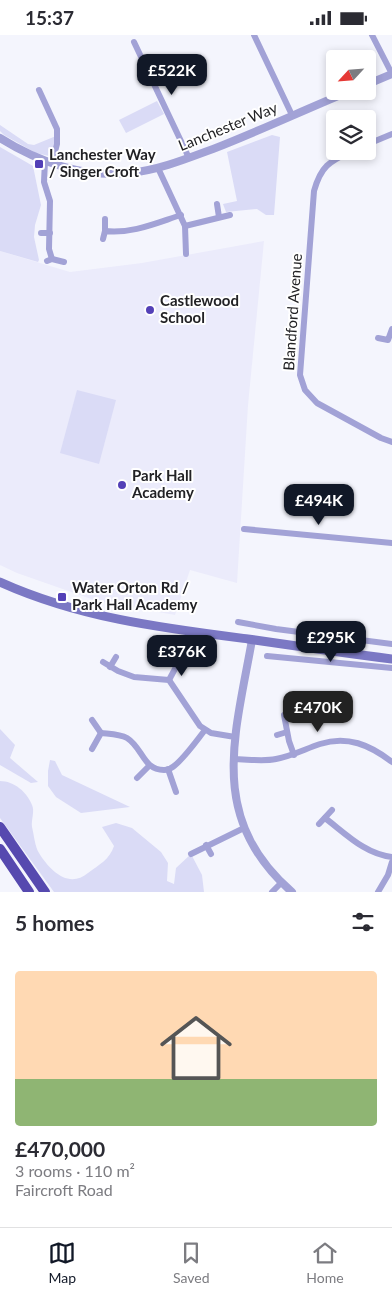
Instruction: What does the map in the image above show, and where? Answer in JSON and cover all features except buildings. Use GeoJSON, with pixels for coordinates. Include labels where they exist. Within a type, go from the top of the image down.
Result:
{"type":"FeatureCollection","features":[{"type":"Feature","properties":{"kind":"highway"},"geometry":{"type":"LineString","coordinates":[[0,827],[45,892]]}},
{"type":"Feature","properties":{"kind":"highway"},"geometry":{"type":"LineString","coordinates":[[0,849],[29,892]]}},
{"type":"Feature","properties":{"kind":"main road"},"geometry":{"type":"LineString","coordinates":[[0,582],[67,607],[117,620],[273,643],[348,658],[392,659]]}},
{"type":"Feature","properties":{"kind":"street"},"geometry":{"type":"LineString","coordinates":[[254,35],[292,115]]}},
{"type":"Feature","properties":{"kind":"street"},"geometry":{"type":"LineString","coordinates":[[372,35],[392,74],[376,81]]}},
{"type":"Feature","properties":{"kind":"street"},"geometry":{"type":"LineString","coordinates":[[134,43],[189,158]]}},
{"type":"Feature","properties":{"kind":"street"},"geometry":{"type":"LineString","coordinates":[[39,90],[58,129],[57,144],[48,162],[44,182],[50,201],[50,260],[64,262]]}},
{"type":"Feature","properties":{"kind":"street","name":"Lanchester Way"},"geometry":{"type":"LineString","coordinates":[[0,138],[16,148],[48,162],[73,169],[101,173],[129,173],[158,168],[189,158],[328,100]]}},
{"type":"Feature","properties":{"kind":"street"},"geometry":{"type":"LineString","coordinates":[[376,141],[392,134]]}},
{"type":"Feature","properties":{"kind":"street","name":"Blandford Avenue"},"geometry":{"type":"LineString","coordinates":[[335,160],[324,166],[318,176],[314,191],[300,375],[304,390],[317,403],[381,438],[392,442]]}},
{"type":"Feature","properties":{"kind":"street"},"geometry":{"type":"LineString","coordinates":[[158,168],[185,226],[186,255]]}},
{"type":"Feature","properties":{"kind":"street"},"geometry":{"type":"LineString","coordinates":[[217,204],[219,217]]}},
{"type":"Feature","properties":{"kind":"street"},"geometry":{"type":"LineString","coordinates":[[105,231],[131,231],[181,215]]}},
{"type":"Feature","properties":{"kind":"street"},"geometry":{"type":"LineString","coordinates":[[185,226],[230,215]]}},
{"type":"Feature","properties":{"kind":"street"},"geometry":{"type":"LineString","coordinates":[[103,239],[105,219]]}},
{"type":"Feature","properties":{"kind":"street"},"geometry":{"type":"LineString","coordinates":[[41,233],[50,233]]}},
{"type":"Feature","properties":{"kind":"street"},"geometry":{"type":"LineString","coordinates":[[378,338],[388,340],[392,329]]}},
{"type":"Feature","properties":{"kind":"street"},"geometry":{"type":"LineString","coordinates":[[244,529],[392,543]]}},
{"type":"Feature","properties":{"kind":"street"},"geometry":{"type":"LineString","coordinates":[[238,622],[276,629],[392,644]]}},
{"type":"Feature","properties":{"kind":"street"},"geometry":{"type":"LineString","coordinates":[[273,643],[276,629]]}},
{"type":"Feature","properties":{"kind":"street"},"geometry":{"type":"LineString","coordinates":[[252,640],[233,759],[233,786],[236,802],[250,844],[281,883],[292,892]]}},
{"type":"Feature","properties":{"kind":"street"},"geometry":{"type":"LineString","coordinates":[[267,656],[348,658],[392,668]]}},
{"type":"Feature","properties":{"kind":"street"},"geometry":{"type":"LineString","coordinates":[[110,667],[116,657]]}},
{"type":"Feature","properties":{"kind":"street"},"geometry":{"type":"LineString","coordinates":[[103,662],[134,677],[169,680]]}},
{"type":"Feature","properties":{"kind":"street"},"geometry":{"type":"LineString","coordinates":[[169,680],[176,667]]}},
{"type":"Feature","properties":{"kind":"street"},"geometry":{"type":"LineString","coordinates":[[169,680],[204,730],[236,737]]}},
{"type":"Feature","properties":{"kind":"street"},"geometry":{"type":"LineString","coordinates":[[284,715],[294,755]]}},
{"type":"Feature","properties":{"kind":"street"},"geometry":{"type":"LineString","coordinates":[[92,720],[101,733],[121,735],[129,739],[138,747],[149,766],[153,768],[172,768],[204,730]]}},
{"type":"Feature","properties":{"kind":"street"},"geometry":{"type":"LineString","coordinates":[[277,735],[287,732]]}},
{"type":"Feature","properties":{"kind":"street"},"geometry":{"type":"LineString","coordinates":[[92,749],[101,733]]}},
{"type":"Feature","properties":{"kind":"street"},"geometry":{"type":"LineString","coordinates":[[233,759],[274,760],[294,755],[320,744],[338,740],[350,740],[377,750],[392,762]]}},
{"type":"Feature","properties":{"kind":"street"},"geometry":{"type":"LineString","coordinates":[[137,778],[149,766]]}},
{"type":"Feature","properties":{"kind":"street"},"geometry":{"type":"LineString","coordinates":[[168,769],[176,792]]}},
{"type":"Feature","properties":{"kind":"street"},"geometry":{"type":"LineString","coordinates":[[319,824],[332,810]]}},
{"type":"Feature","properties":{"kind":"street"},"geometry":{"type":"LineString","coordinates":[[325,818],[364,849],[382,856],[392,857]]}},
{"type":"Feature","properties":{"kind":"street"},"geometry":{"type":"LineString","coordinates":[[190,853],[244,828]]}},
{"type":"Feature","properties":{"kind":"street"},"geometry":{"type":"LineString","coordinates":[[206,845],[211,854]]}},
{"type":"Feature","properties":{"kind":"street"},"geometry":{"type":"LineString","coordinates":[[378,892],[388,875],[392,862]]}},
{"type":"Feature","properties":{"kind":"street"},"geometry":{"type":"LineString","coordinates":[[272,892],[281,883]]}},
{"type":"Feature","properties":{"kind":"shaded area"},"geometry":{"type":"Polygon","coordinates":[[[157,101],[164,114],[126,133],[119,120],[157,101]]]}},
{"type":"Feature","properties":{"kind":"shaded area"},"geometry":{"type":"Polygon","coordinates":[[[0,125],[28,144],[34,145],[56,136],[51,155],[36,153],[4,135],[0,131],[0,125]]]}},
{"type":"Feature","properties":{"kind":"shaded area"},"geometry":{"type":"Polygon","coordinates":[[[272,135],[280,137],[274,215],[266,215],[257,209],[226,212],[223,204],[237,201],[227,152],[272,135]]]}},
{"type":"Feature","properties":{"kind":"shaded area"},"geometry":{"type":"Polygon","coordinates":[[[0,147],[33,166],[41,205],[35,225],[34,237],[38,262],[0,251],[0,147]]]}},
{"type":"Feature","properties":{"kind":"shaded area","name":"Park Hall Academy"},"geometry":{"type":"Polygon","coordinates":[[[264,241],[248,405],[237,583],[190,570],[175,615],[97,601],[17,573],[0,565],[0,251],[70,272],[142,263],[264,241]]]}},
{"type":"Feature","properties":{"kind":"shaded area"},"geometry":{"type":"Polygon","coordinates":[[[77,390],[116,400],[99,464],[60,453],[77,390]]]}},
{"type":"Feature","properties":{"kind":"shaded area"},"geometry":{"type":"Polygon","coordinates":[[[0,729],[15,745],[10,758],[38,782],[31,783],[0,765],[0,729]]]}},
{"type":"Feature","properties":{"kind":"shaded area"},"geometry":{"type":"Polygon","coordinates":[[[50,760],[55,761],[62,775],[130,807],[81,813],[56,797],[48,786],[50,760]]]}},
{"type":"Feature","properties":{"kind":"shaded area"},"geometry":{"type":"Polygon","coordinates":[[[0,781],[15,785],[30,800],[33,810],[32,827],[38,850],[43,860],[61,876],[74,879],[81,877],[104,861],[110,855],[114,846],[102,827],[116,823],[132,828],[161,852],[168,863],[167,881],[174,884],[176,868],[191,854],[202,875],[204,892],[54,892],[0,818],[0,781]]]}},
{"type":"Feature","properties":{"kind":"place","name":"Lanchester Way / Singer Croft"},"geometry":{"type":"Point","coordinates":[39,164]}},
{"type":"Feature","properties":{"kind":"place","name":"Castlewood School"},"geometry":{"type":"Point","coordinates":[150,310]}},
{"type":"Feature","properties":{"kind":"place","name":"Park Hall Academy"},"geometry":{"type":"Point","coordinates":[122,485]}},
{"type":"Feature","properties":{"kind":"place","name":"Water Orton Rd / Park Hall Academy"},"geometry":{"type":"Point","coordinates":[62,597]}}]}
